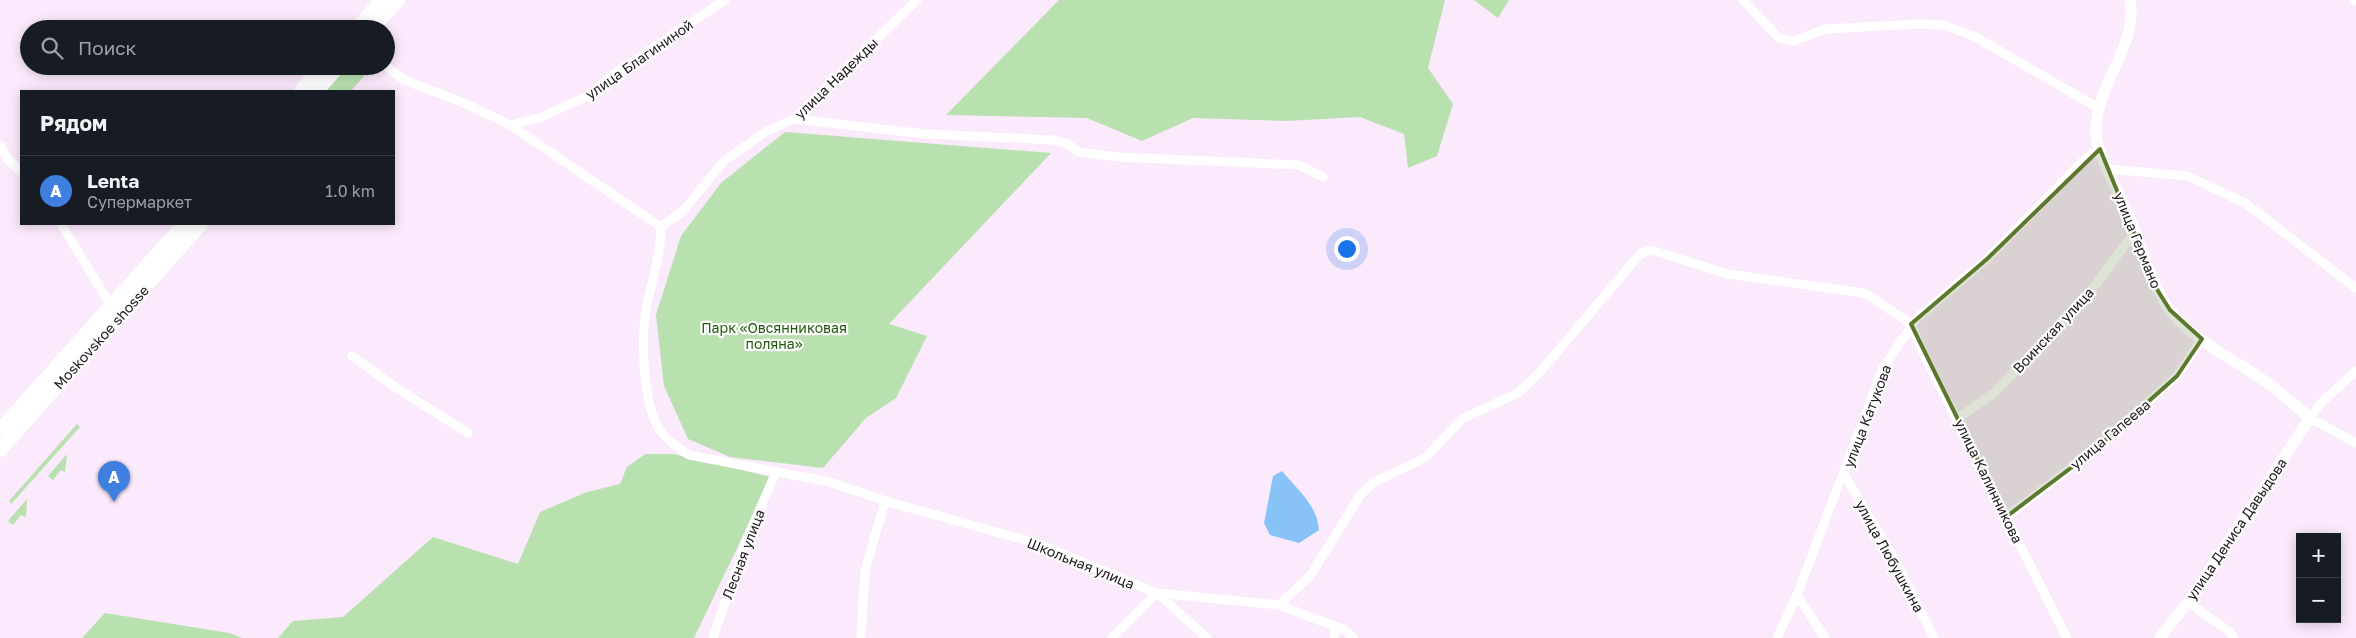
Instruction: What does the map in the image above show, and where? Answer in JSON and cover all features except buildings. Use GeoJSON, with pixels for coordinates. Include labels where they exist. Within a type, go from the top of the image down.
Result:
{"type":"FeatureCollection","features":[{"type":"Feature","properties":{"kind":"main road"},"geometry":{"type":"LineString","coordinates":[[364,20],[382,0]]}},
{"type":"Feature","properties":{"kind":"main road"},"geometry":{"type":"LineString","coordinates":[[380,20],[398,0]]}},
{"type":"Feature","properties":{"kind":"main road","name":"улица Германо"},"geometry":{"type":"LineString","coordinates":[[2130,0],[2128,32],[2095,128],[2100,149],[2136,230],[2158,291],[2170,310],[2202,339],[2263,380],[2310,418]]}},
{"type":"Feature","properties":{"kind":"main road"},"geometry":{"type":"LineString","coordinates":[[302,90],[315,75]]}},
{"type":"Feature","properties":{"kind":"main road"},"geometry":{"type":"LineString","coordinates":[[319,90],[331,75]]}},
{"type":"Feature","properties":{"kind":"main road","name":"Moskovskoe shosse"},"geometry":{"type":"LineString","coordinates":[[0,450],[114,313],[183,225]]}},
{"type":"Feature","properties":{"kind":"main road","name":"Moskovskoe shosse"},"geometry":{"type":"LineString","coordinates":[[0,430],[200,225]]}},
{"type":"Feature","properties":{"kind":"main road","name":"улица Дениса Давыдова"},"geometry":{"type":"LineString","coordinates":[[2160,638],[2188,602],[2310,418]]}},
{"type":"Feature","properties":{"kind":"street","name":"улица Благининой"},"geometry":{"type":"LineString","coordinates":[[510,125],[539,118],[588,96],[614,75],[725,0]]}},
{"type":"Feature","properties":{"kind":"street","name":"улица Надежды"},"geometry":{"type":"LineString","coordinates":[[661,227],[683,211],[724,161],[768,131],[794,119],[917,0]]}},
{"type":"Feature","properties":{"kind":"street"},"geometry":{"type":"LineString","coordinates":[[1743,0],[1779,38],[1793,42],[1826,29],[1918,24],[1943,25],[1974,36],[2100,109]]}},
{"type":"Feature","properties":{"kind":"street"},"geometry":{"type":"LineString","coordinates":[[395,73],[404,80],[464,102],[510,125],[661,227]]}},
{"type":"Feature","properties":{"kind":"street"},"geometry":{"type":"LineString","coordinates":[[794,119],[925,134],[1052,140],[1066,143],[1079,152],[1118,157],[1299,165],[1322,177]]}},
{"type":"Feature","properties":{"kind":"street"},"geometry":{"type":"LineString","coordinates":[[0,145],[7,158],[20,171]]}},
{"type":"Feature","properties":{"kind":"street","name":"улица Катукова"},"geometry":{"type":"LineString","coordinates":[[1777,638],[1797,595],[1883,368],[1911,324],[1987,259],[2086,158],[2100,149]]}},
{"type":"Feature","properties":{"kind":"street"},"geometry":{"type":"LineString","coordinates":[[2108,169],[2188,176],[2245,202],[2356,288]]}},
{"type":"Feature","properties":{"kind":"street"},"geometry":{"type":"LineString","coordinates":[[62,225],[114,313]]}},
{"type":"Feature","properties":{"kind":"street","name":"Школьная улица"},"geometry":{"type":"LineString","coordinates":[[661,227],[661,249],[646,311],[645,381],[649,402],[658,428],[672,444],[689,454],[830,482],[885,501],[1036,543],[1157,593],[1279,605],[1336,626],[1345,630],[1354,638]]}},
{"type":"Feature","properties":{"kind":"street","name":"Воинская улица"},"geometry":{"type":"LineString","coordinates":[[1958,418],[1994,393],[2087,296],[2136,230]]}},
{"type":"Feature","properties":{"kind":"street"},"geometry":{"type":"LineString","coordinates":[[1279,605],[1310,576],[1361,494],[1374,482],[1425,458],[1462,419],[1518,393],[1541,371],[1640,254],[1650,250],[1728,274],[1863,293],[1874,298],[1911,324]]}},
{"type":"Feature","properties":{"kind":"street","name":"улица Калинникова"},"geometry":{"type":"LineString","coordinates":[[1911,324],[1925,357],[1958,418],[2068,638]]}},
{"type":"Feature","properties":{"kind":"street","name":"улица Гапеева"},"geometry":{"type":"LineString","coordinates":[[2006,517],[2092,452],[2177,376],[2202,339]]}},
{"type":"Feature","properties":{"kind":"street"},"geometry":{"type":"LineString","coordinates":[[352,356],[468,433]]}},
{"type":"Feature","properties":{"kind":"street"},"geometry":{"type":"LineString","coordinates":[[2356,371],[2320,404],[2310,418],[2356,444]]}},
{"type":"Feature","properties":{"kind":"street","name":"Лесная улица"},"geometry":{"type":"LineString","coordinates":[[713,638],[748,536],[776,472]]}},
{"type":"Feature","properties":{"kind":"street","name":"улица Любушкина"},"geometry":{"type":"LineString","coordinates":[[1844,474],[1897,564],[1934,638]]}},
{"type":"Feature","properties":{"kind":"street"},"geometry":{"type":"LineString","coordinates":[[861,638],[865,571],[885,501]]}},
{"type":"Feature","properties":{"kind":"street"},"geometry":{"type":"LineString","coordinates":[[1112,638],[1157,593],[1207,638]]}},
{"type":"Feature","properties":{"kind":"street"},"geometry":{"type":"LineString","coordinates":[[1797,595],[1825,638]]}},
{"type":"Feature","properties":{"kind":"street"},"geometry":{"type":"LineString","coordinates":[[2188,602],[2231,633],[2234,638]]}},
{"type":"Feature","properties":{"kind":"street"},"geometry":{"type":"LineString","coordinates":[[1334,638],[1336,626]]}},
{"type":"Feature","properties":{"kind":"highlighted area"},"geometry":{"type":"Polygon","coordinates":[[[2100,149],[2158,291],[2170,310],[2202,339],[2177,376],[2092,452],[2006,517],[1911,324],[1987,259],[2100,149]]]}},
{"type":"Feature","properties":{"kind":"green space"},"geometry":{"type":"Polygon","coordinates":[[[1059,0],[1445,0],[1428,68],[1453,104],[1437,156],[1408,168],[1404,134],[1360,117],[1286,121],[1193,118],[1142,141],[1087,118],[946,115],[1059,0]]]}},
{"type":"Feature","properties":{"kind":"green space"},"geometry":{"type":"Polygon","coordinates":[[[1474,0],[1509,0],[1498,18],[1474,0]]]}},
{"type":"Feature","properties":{"kind":"green space"},"geometry":{"type":"Polygon","coordinates":[[[338,75],[365,75],[352,90],[324,90],[338,75]]]}},
{"type":"Feature","properties":{"kind":"green space","name":"Парк «Овсянниковая поляна»"},"geometry":{"type":"Polygon","coordinates":[[[785,132],[1051,153],[889,324],[927,336],[896,398],[866,418],[823,468],[730,457],[688,439],[664,386],[656,315],[681,236],[721,183],[785,132]]]}},
{"type":"Feature","properties":{"kind":"green space"},"geometry":{"type":"Polygon","coordinates":[[[77,424],[80,427],[11,504],[9,501],[77,424]]]}},
{"type":"Feature","properties":{"kind":"green space"},"geometry":{"type":"Polygon","coordinates":[[[67,454],[65,472],[61,470],[53,480],[48,476],[67,454]]]}},
{"type":"Feature","properties":{"kind":"green space"},"geometry":{"type":"Polygon","coordinates":[[[645,454],[673,454],[771,477],[694,638],[278,638],[293,621],[343,617],[433,537],[518,564],[540,512],[587,492],[620,484],[627,467],[645,454]]]}},
{"type":"Feature","properties":{"kind":"green space"},"geometry":{"type":"Polygon","coordinates":[[[27,499],[26,517],[21,515],[13,525],[8,521],[27,499]]]}},
{"type":"Feature","properties":{"kind":"green space"},"geometry":{"type":"Polygon","coordinates":[[[105,613],[229,633],[242,638],[82,638],[105,613]]]}},
{"type":"Feature","properties":{"kind":"water"},"geometry":{"type":"Polygon","coordinates":[[[1282,471],[1311,505],[1317,521],[1319,530],[1299,543],[1270,535],[1264,523],[1273,476],[1282,471]]]}},
{"type":"Feature","properties":{"kind":"place","name":"Lenta"},"geometry":{"type":"Point","coordinates":[114,502]}}]}
